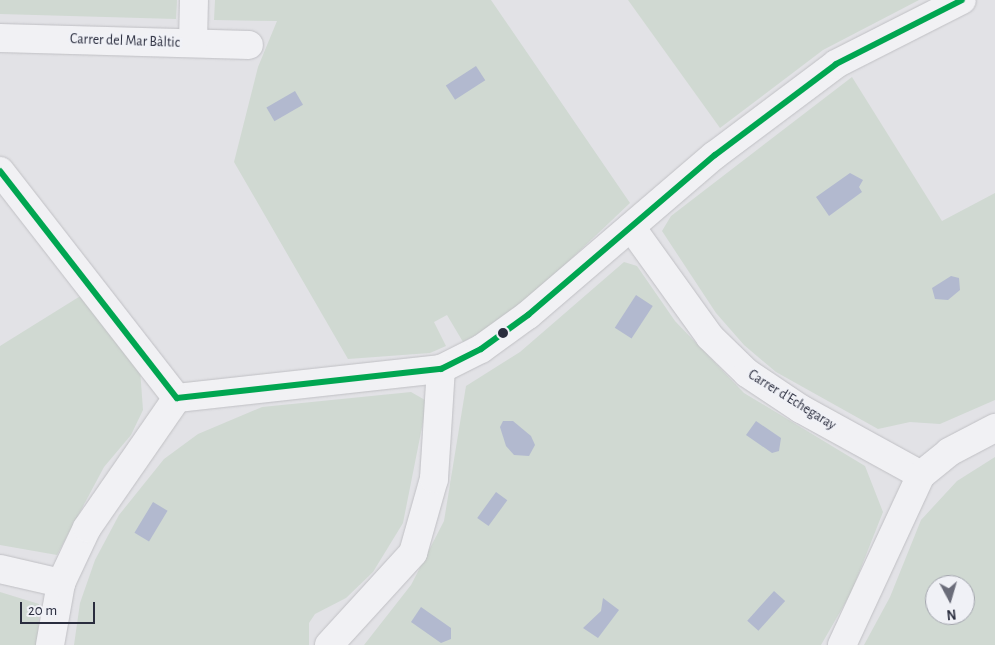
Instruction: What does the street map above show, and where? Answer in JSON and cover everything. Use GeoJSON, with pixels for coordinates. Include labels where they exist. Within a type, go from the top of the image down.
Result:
{"type":"FeatureCollection","features":[{"type":"Feature","properties":{"kind":"street"},"geometry":{"type":"LineString","coordinates":[[193,43],[194,0]]}},
{"type":"Feature","properties":{"kind":"street"},"geometry":{"type":"LineString","coordinates":[[50,645],[60,583],[87,528],[177,398],[441,369],[481,349],[528,315],[715,155],[836,64],[962,0]]}},
{"type":"Feature","properties":{"kind":"street","name":"Carrer del Mar Bàltic"},"geometry":{"type":"LineString","coordinates":[[0,38],[249,45]]}},
{"type":"Feature","properties":{"kind":"street"},"geometry":{"type":"LineString","coordinates":[[0,172],[177,398]]}},
{"type":"Feature","properties":{"kind":"street","name":"Carrer d'Echegaray"},"geometry":{"type":"LineString","coordinates":[[631,227],[710,336],[747,373],[801,409],[921,475]]}},
{"type":"Feature","properties":{"kind":"street"},"geometry":{"type":"LineString","coordinates":[[329,645],[413,553],[434,480],[441,369]]}},
{"type":"Feature","properties":{"kind":"street"},"geometry":{"type":"LineString","coordinates":[[842,645],[921,475],[949,452],[995,428]]}},
{"type":"Feature","properties":{"kind":"street"},"geometry":{"type":"LineString","coordinates":[[0,568],[60,583]]}},
{"type":"Feature","properties":{"kind":"shaded area"},"geometry":{"type":"Polygon","coordinates":[[[0,0],[177,0],[176,19],[0,14],[0,0]]]}},
{"type":"Feature","properties":{"kind":"shaded area"},"geometry":{"type":"Polygon","coordinates":[[[215,0],[491,0],[630,203],[552,277],[497,323],[463,342],[447,315],[434,322],[446,346],[430,353],[348,359],[234,162],[258,67],[277,21],[214,20],[215,0]]]}},
{"type":"Feature","properties":{"kind":"shaded area"},"geometry":{"type":"Polygon","coordinates":[[[628,0],[919,0],[823,50],[720,128],[628,0]]]}},
{"type":"Feature","properties":{"kind":"shaded area"},"geometry":{"type":"Polygon","coordinates":[[[852,77],[942,221],[995,193],[995,400],[940,424],[910,422],[878,429],[776,372],[744,345],[716,313],[662,231],[671,216],[852,77]]]}},
{"type":"Feature","properties":{"kind":"shaded area"},"geometry":{"type":"Polygon","coordinates":[[[624,262],[637,266],[675,321],[744,393],[865,466],[883,512],[851,593],[821,645],[364,645],[411,585],[444,521],[466,386],[520,352],[624,262]]]}},
{"type":"Feature","properties":{"kind":"shaded area"},"geometry":{"type":"Polygon","coordinates":[[[82,295],[140,369],[143,410],[131,435],[104,467],[57,555],[0,545],[0,346],[82,295]]]}},
{"type":"Feature","properties":{"kind":"shaded area"},"geometry":{"type":"Polygon","coordinates":[[[411,392],[425,400],[426,407],[403,523],[373,572],[346,598],[315,614],[309,623],[309,645],[74,645],[80,603],[95,560],[119,515],[164,459],[198,434],[262,407],[411,392]]]}},
{"type":"Feature","properties":{"kind":"shaded area"},"geometry":{"type":"Polygon","coordinates":[[[995,457],[995,645],[864,645],[890,597],[921,520],[957,481],[995,457]]]}},
{"type":"Feature","properties":{"kind":"shaded area"},"geometry":{"type":"Polygon","coordinates":[[[0,592],[39,604],[38,645],[0,645],[0,592]]]}},
{"type":"Feature","properties":{"kind":"water"},"geometry":{"type":"Polygon","coordinates":[[[476,66],[485,80],[455,100],[446,86],[476,66]]]}},
{"type":"Feature","properties":{"kind":"water"},"geometry":{"type":"Polygon","coordinates":[[[295,91],[303,105],[274,121],[266,108],[295,91]]]}},
{"type":"Feature","properties":{"kind":"water"},"geometry":{"type":"Polygon","coordinates":[[[850,173],[863,180],[859,187],[862,192],[829,216],[816,197],[850,173]]]}},
{"type":"Feature","properties":{"kind":"water"},"geometry":{"type":"Polygon","coordinates":[[[951,276],[959,278],[960,290],[948,300],[935,299],[932,288],[951,276]]]}},
{"type":"Feature","properties":{"kind":"water"},"geometry":{"type":"Polygon","coordinates":[[[636,295],[653,306],[632,339],[615,328],[636,295]]]}},
{"type":"Feature","properties":{"kind":"water"},"geometry":{"type":"Polygon","coordinates":[[[503,421],[513,421],[531,436],[535,445],[529,456],[514,455],[506,446],[500,427],[503,421]]]}},
{"type":"Feature","properties":{"kind":"water"},"geometry":{"type":"Polygon","coordinates":[[[756,421],[781,438],[779,451],[772,453],[746,435],[756,421]]]}},
{"type":"Feature","properties":{"kind":"water"},"geometry":{"type":"Polygon","coordinates":[[[496,492],[507,500],[489,526],[477,518],[496,492]]]}},
{"type":"Feature","properties":{"kind":"water"},"geometry":{"type":"Polygon","coordinates":[[[153,502],[168,511],[149,542],[134,533],[153,502]]]}},
{"type":"Feature","properties":{"kind":"water"},"geometry":{"type":"Polygon","coordinates":[[[774,591],[785,601],[758,631],[747,621],[774,591]]]}},
{"type":"Feature","properties":{"kind":"water"},"geometry":{"type":"Polygon","coordinates":[[[603,598],[619,610],[598,638],[583,628],[601,611],[603,598]]]}},
{"type":"Feature","properties":{"kind":"water"},"geometry":{"type":"Polygon","coordinates":[[[421,607],[451,628],[451,639],[441,643],[411,622],[421,607]]]}},
{"type":"Feature","properties":{"kind":"transit line"},"geometry":{"type":"LineString","coordinates":[[0,171],[177,398],[441,369],[481,349],[528,315],[715,155],[836,64],[962,0]]}}]}
